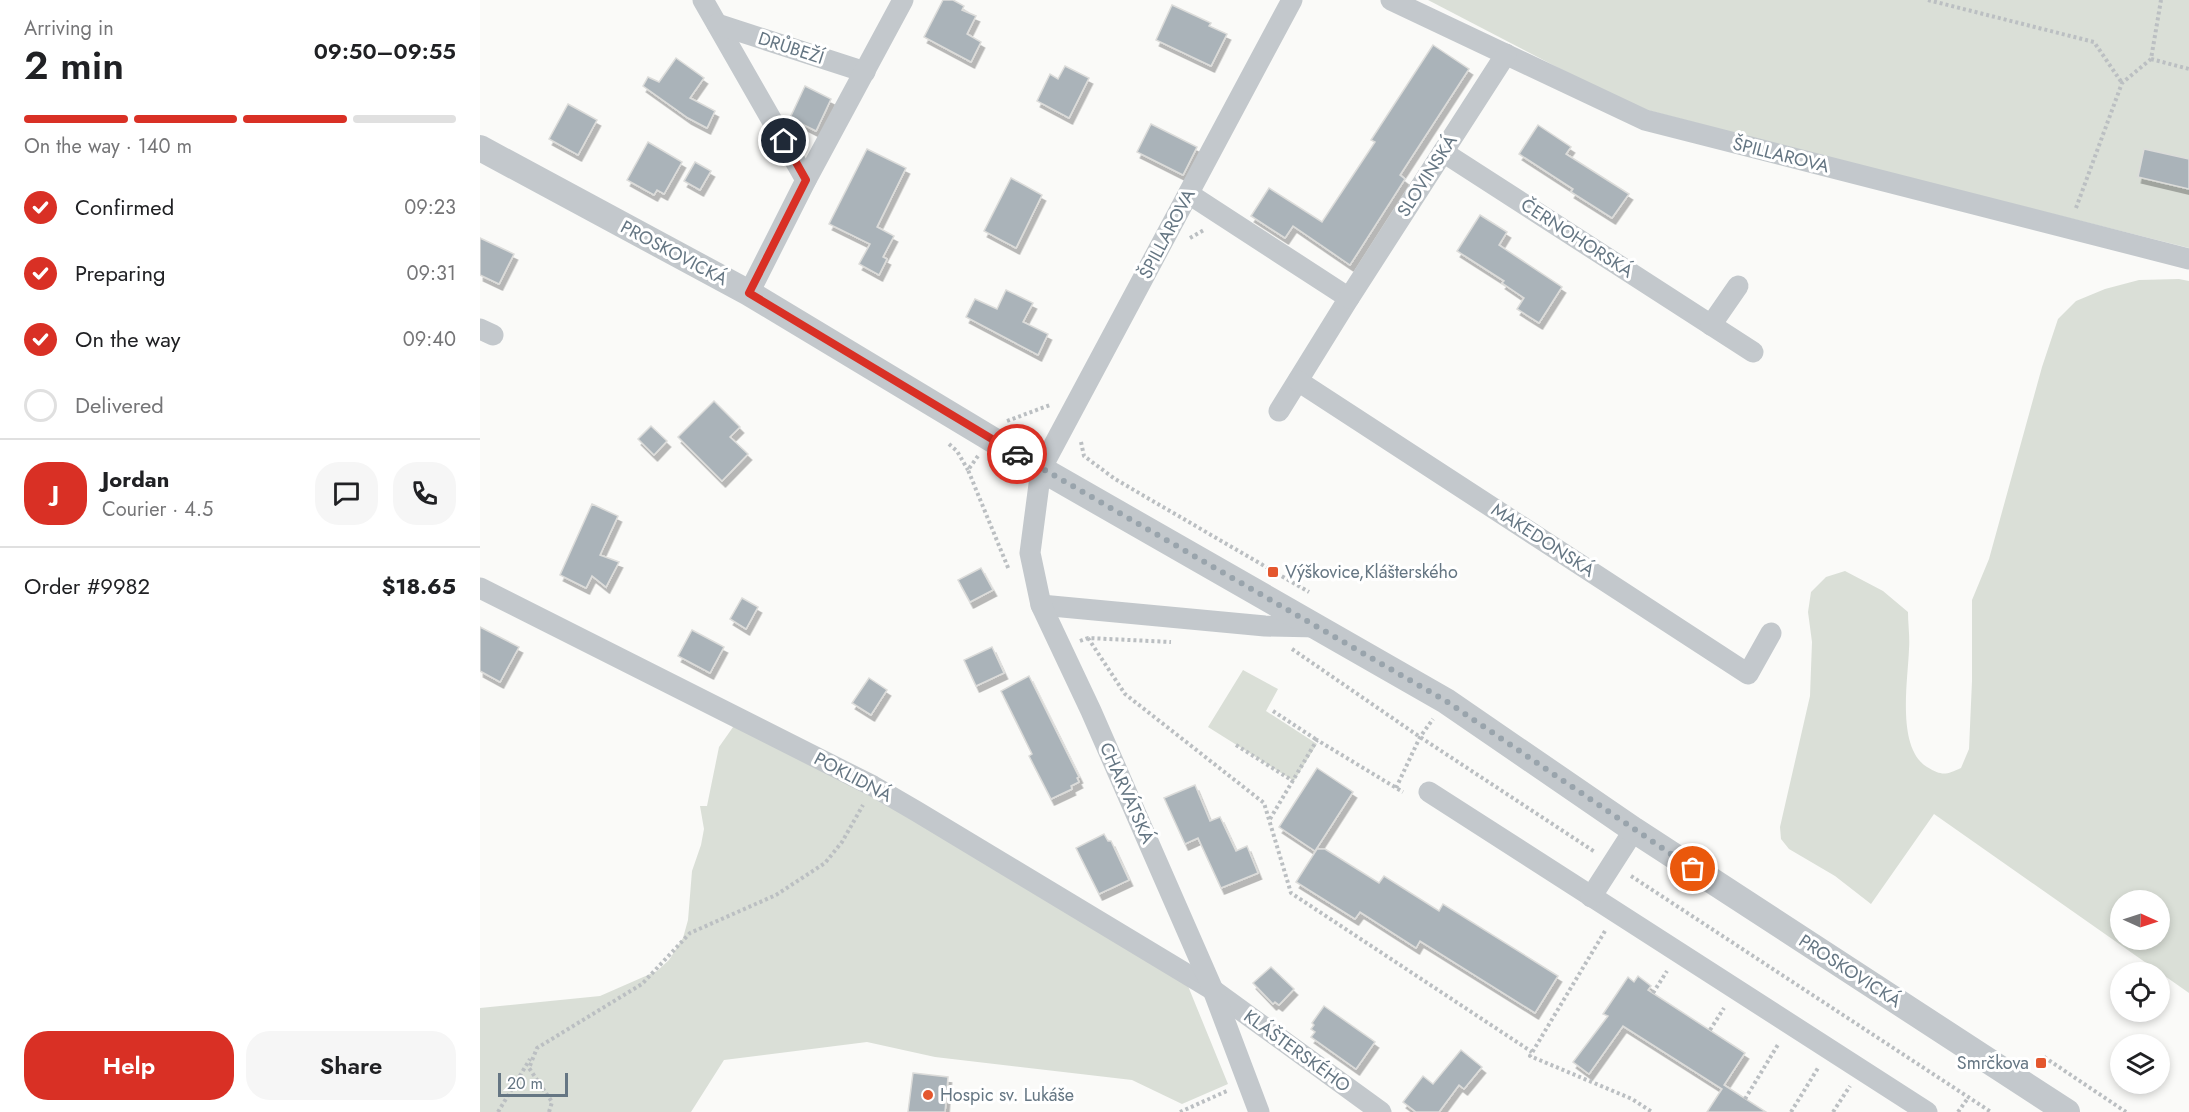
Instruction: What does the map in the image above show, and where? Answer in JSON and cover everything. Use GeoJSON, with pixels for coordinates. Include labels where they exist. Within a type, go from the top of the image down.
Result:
{"type":"FeatureCollection","features":[{"type":"Feature","properties":{"kind":"street","name":"DRŮBEŽÍ"},"geometry":{"type":"LineString","coordinates":[[703,0],[806,180]]}},
{"type":"Feature","properties":{"kind":"street"},"geometry":{"type":"LineString","coordinates":[[749,293],[806,180],[903,0]]}},
{"type":"Feature","properties":{"kind":"street","name":"ŠPILLAROVA"},"geometry":{"type":"LineString","coordinates":[[1041,468],[1292,0]]}},
{"type":"Feature","properties":{"kind":"street","name":"ŠPILLAROVA"},"geometry":{"type":"LineString","coordinates":[[1391,0],[1645,120],[2189,259]]}},
{"type":"Feature","properties":{"kind":"street","name":"DRŮBEŽÍ"},"geometry":{"type":"LineString","coordinates":[[717,24],[865,72]]}},
{"type":"Feature","properties":{"kind":"street","name":"SLOVINSKÁ"},"geometry":{"type":"LineString","coordinates":[[1279,411],[1506,54]]}},
{"type":"Feature","properties":{"kind":"street","name":"PROSKOVICKÁ"},"geometry":{"type":"LineString","coordinates":[[480,148],[749,293],[988,437],[1446,701],[1634,830],[2067,1112]]}},
{"type":"Feature","properties":{"kind":"street","name":"ČERNOHORSKÁ"},"geometry":{"type":"LineString","coordinates":[[1443,152],[1754,352]]}},
{"type":"Feature","properties":{"kind":"street"},"geometry":{"type":"LineString","coordinates":[[1189,194],[1349,298]]}},
{"type":"Feature","properties":{"kind":"street"},"geometry":{"type":"LineString","coordinates":[[1711,325],[1738,286]]}},
{"type":"Feature","properties":{"kind":"street","name":"MAKEDONSKÁ"},"geometry":{"type":"LineString","coordinates":[[1298,381],[1748,674],[1771,633]]}},
{"type":"Feature","properties":{"kind":"street","name":"CHARVÁTSKÁ"},"geometry":{"type":"LineString","coordinates":[[1041,468],[1030,553],[1041,605],[1213,990],[1259,1112]]}},
{"type":"Feature","properties":{"kind":"street","name":"POKLIDNÁ"},"geometry":{"type":"LineString","coordinates":[[480,588],[873,786],[1213,990]]}},
{"type":"Feature","properties":{"kind":"street"},"geometry":{"type":"LineString","coordinates":[[1041,605],[1265,626],[1318,627]]}},
{"type":"Feature","properties":{"kind":"street"},"geometry":{"type":"LineString","coordinates":[[1429,792],[1927,1112]]}},
{"type":"Feature","properties":{"kind":"street"},"geometry":{"type":"LineString","coordinates":[[1591,897],[1634,830]]}},
{"type":"Feature","properties":{"kind":"street","name":"KLÁŠTERSKÉHO"},"geometry":{"type":"LineString","coordinates":[[1213,990],[1381,1112]]}},
{"type":"Feature","properties":{"kind":"path"},"geometry":{"type":"LineString","coordinates":[[1928,0],[2094,42],[2122,83]]}},
{"type":"Feature","properties":{"kind":"path"},"geometry":{"type":"LineString","coordinates":[[2068,228],[2122,83],[2151,59],[2161,0]]}},
{"type":"Feature","properties":{"kind":"path"},"geometry":{"type":"LineString","coordinates":[[2151,59],[2189,69]]}},
{"type":"Feature","properties":{"kind":"path"},"geometry":{"type":"LineString","coordinates":[[1013,581],[968,470],[988,437],[1005,422],[1072,398],[1077,402]]}},
{"type":"Feature","properties":{"kind":"path"},"geometry":{"type":"LineString","coordinates":[[1081,438],[1084,456],[1114,479],[1275,571]]}},
{"type":"Feature","properties":{"kind":"path"},"geometry":{"type":"LineString","coordinates":[[1088,638],[1125,694],[1264,803],[1291,893],[1532,1052]]}},
{"type":"Feature","properties":{"kind":"path"},"geometry":{"type":"LineString","coordinates":[[1060,650],[1088,638],[1183,642]]}},
{"type":"Feature","properties":{"kind":"path"},"geometry":{"type":"LineString","coordinates":[[1289,648],[1420,737],[1991,1112]]}},
{"type":"Feature","properties":{"kind":"path"},"geometry":{"type":"LineString","coordinates":[[1273,711],[1402,792]]}},
{"type":"Feature","properties":{"kind":"path"},"geometry":{"type":"LineString","coordinates":[[1396,788],[1420,737]]}},
{"type":"Feature","properties":{"kind":"path"},"geometry":{"type":"LineString","coordinates":[[1270,820],[1317,740]]}},
{"type":"Feature","properties":{"kind":"path"},"geometry":{"type":"LineString","coordinates":[[1236,745],[1293,782]]}},
{"type":"Feature","properties":{"kind":"path"},"geometry":{"type":"LineString","coordinates":[[498,1112],[537,1048],[642,984],[690,933],[776,895],[825,863],[842,842],[873,786]]}},
{"type":"Feature","properties":{"kind":"path"},"geometry":{"type":"LineString","coordinates":[[1611,922],[1530,1056],[1632,1099],[1652,1112]]}},
{"type":"Feature","properties":{"kind":"path"},"geometry":{"type":"LineString","coordinates":[[1653,993],[1673,962]]}},
{"type":"Feature","properties":{"kind":"path"},"geometry":{"type":"LineString","coordinates":[[1710,1030],[1729,999]]}},
{"type":"Feature","properties":{"kind":"path"},"geometry":{"type":"LineString","coordinates":[[1745,1099],[1784,1034]]}},
{"type":"Feature","properties":{"kind":"path"},"geometry":{"type":"LineString","coordinates":[[537,1048],[529,1068],[552,1102],[549,1112]]}},
{"type":"Feature","properties":{"kind":"path"},"geometry":{"type":"LineString","coordinates":[[2044,1057],[2126,1112]]}},
{"type":"Feature","properties":{"kind":"path"},"geometry":{"type":"LineString","coordinates":[[1791,1112],[1823,1060]]}},
{"type":"Feature","properties":{"kind":"path"},"geometry":{"type":"LineString","coordinates":[[1833,1112],[1853,1080]]}},
{"type":"Feature","properties":{"kind":"path"},"geometry":{"type":"LineString","coordinates":[[1180,1112],[1229,1090]]}},
{"type":"Feature","properties":{"kind":"path"},"geometry":{"type":"LineString","coordinates":[[1958,1112],[1968,1098]]}},
{"type":"Feature","properties":{"kind":"shaded area"},"geometry":{"type":"Polygon","coordinates":[[[1428,0],[2189,0],[2189,248],[1632,106],[1428,0]]]}},
{"type":"Feature","properties":{"kind":"shaded area"},"geometry":{"type":"Polygon","coordinates":[[[2139,280],[2189,281],[2189,993],[2170,980],[2170,962],[2145,962],[2128,950],[2170,950],[2170,890],[2110,890],[2110,938],[1934,814],[1871,904],[1835,876],[1789,849],[1781,839],[1780,827],[1810,696],[1812,642],[1808,612],[1811,592],[1826,577],[1845,571],[1883,591],[1908,612],[1906,713],[1911,745],[1917,758],[1937,772],[1948,773],[1961,768],[1969,749],[1972,600],[1989,559],[2042,367],[2058,319],[2076,301],[2105,289],[2139,280]]]}},
{"type":"Feature","properties":{"kind":"shaded area"},"geometry":{"type":"Polygon","coordinates":[[[1243,670],[1278,689],[1266,711],[1317,744],[1294,781],[1208,727],[1243,670]]]}},
{"type":"Feature","properties":{"kind":"shaded area"},"geometry":{"type":"Polygon","coordinates":[[[738,720],[897,796],[1188,986],[1228,1084],[1182,1104],[1132,1080],[935,1057],[867,1042],[724,1060],[691,1112],[480,1112],[480,1008],[600,996],[657,971],[669,960],[683,938],[688,920],[692,871],[704,829],[700,806],[707,806],[719,747],[738,720]]]}},
{"type":"Feature","properties":{"kind":"building"},"geometry":{"type":"Polygon","coordinates":[[[943,0],[953,0],[964,6],[962,10],[976,16],[967,34],[981,42],[971,62],[924,37],[943,0]]]}},
{"type":"Feature","properties":{"kind":"building"},"geometry":{"type":"Polygon","coordinates":[[[1172,5],[1211,23],[1209,26],[1227,34],[1211,66],[1156,40],[1172,5]]]}},
{"type":"Feature","properties":{"kind":"building"},"geometry":{"type":"Polygon","coordinates":[[[1433,45],[1469,69],[1400,175],[1405,179],[1350,265],[1293,226],[1285,238],[1251,216],[1269,188],[1322,222],[1375,142],[1371,140],[1433,45]]]}},
{"type":"Feature","properties":{"kind":"building"},"geometry":{"type":"Polygon","coordinates":[[[676,58],[704,78],[690,98],[715,111],[707,128],[688,118],[643,86],[648,77],[659,82],[676,58]]]}},
{"type":"Feature","properties":{"kind":"building"},"geometry":{"type":"Polygon","coordinates":[[[1065,66],[1089,78],[1069,118],[1037,101],[1050,74],[1058,79],[1065,66]]]}},
{"type":"Feature","properties":{"kind":"building"},"geometry":{"type":"Polygon","coordinates":[[[805,86],[831,99],[816,131],[790,118],[805,86]]]}},
{"type":"Feature","properties":{"kind":"building"},"geometry":{"type":"Polygon","coordinates":[[[568,104],[597,120],[578,155],[549,139],[568,104]]]}},
{"type":"Feature","properties":{"kind":"building"},"geometry":{"type":"Polygon","coordinates":[[[1151,124],[1197,147],[1183,175],[1137,152],[1151,124]]]}},
{"type":"Feature","properties":{"kind":"building"},"geometry":{"type":"Polygon","coordinates":[[[1538,125],[1571,147],[1566,154],[1629,194],[1612,218],[1571,192],[1573,189],[1519,154],[1538,125]]]}},
{"type":"Feature","properties":{"kind":"building"},"geometry":{"type":"Polygon","coordinates":[[[648,142],[682,162],[664,194],[657,190],[654,195],[627,180],[648,142]]]}},
{"type":"Feature","properties":{"kind":"building"},"geometry":{"type":"Polygon","coordinates":[[[867,149],[906,168],[877,227],[894,236],[883,257],[887,259],[879,275],[859,264],[870,244],[829,224],[867,149]]]}},
{"type":"Feature","properties":{"kind":"building"},"geometry":{"type":"Polygon","coordinates":[[[2144,149],[2189,159],[2189,189],[2138,177],[2144,149]]]}},
{"type":"Feature","properties":{"kind":"building"},"geometry":{"type":"Polygon","coordinates":[[[695,162],[711,171],[700,190],[684,181],[695,162]]]}},
{"type":"Feature","properties":{"kind":"building"},"geometry":{"type":"Polygon","coordinates":[[[1011,178],[1042,195],[1016,248],[984,231],[1011,178]]]}},
{"type":"Feature","properties":{"kind":"building"},"geometry":{"type":"Polygon","coordinates":[[[1480,215],[1507,232],[1499,245],[1562,287],[1539,323],[1517,309],[1524,298],[1502,283],[1504,281],[1457,251],[1480,215]]]}},
{"type":"Feature","properties":{"kind":"building"},"geometry":{"type":"Polygon","coordinates":[[[480,238],[514,254],[499,284],[480,275],[480,238]]]}},
{"type":"Feature","properties":{"kind":"building"},"geometry":{"type":"Polygon","coordinates":[[[1006,290],[1033,303],[1023,322],[1048,334],[1038,355],[966,317],[975,299],[997,309],[1006,290]]]}},
{"type":"Feature","properties":{"kind":"building"},"geometry":{"type":"Polygon","coordinates":[[[714,401],[740,427],[730,437],[748,454],[722,481],[678,437],[714,401]]]}},
{"type":"Feature","properties":{"kind":"building"},"geometry":{"type":"Polygon","coordinates":[[[651,426],[667,441],[654,455],[638,439],[651,426]]]}},
{"type":"Feature","properties":{"kind":"building"},"geometry":{"type":"Polygon","coordinates":[[[592,504],[618,516],[600,555],[619,562],[606,587],[592,576],[586,588],[560,575],[592,504]]]}},
{"type":"Feature","properties":{"kind":"building"},"geometry":{"type":"Polygon","coordinates":[[[981,568],[993,590],[970,602],[958,580],[981,568]]]}},
{"type":"Feature","properties":{"kind":"building"},"geometry":{"type":"Polygon","coordinates":[[[742,598],[758,607],[746,629],[730,619],[742,598]]]}},
{"type":"Feature","properties":{"kind":"building"},"geometry":{"type":"Polygon","coordinates":[[[480,627],[519,647],[500,682],[480,671],[480,627]]]}},
{"type":"Feature","properties":{"kind":"building"},"geometry":{"type":"Polygon","coordinates":[[[692,630],[724,647],[710,673],[678,656],[692,630]]]}},
{"type":"Feature","properties":{"kind":"building"},"geometry":{"type":"Polygon","coordinates":[[[992,647],[1004,673],[976,686],[964,660],[992,647]]]}},
{"type":"Feature","properties":{"kind":"building"},"geometry":{"type":"Polygon","coordinates":[[[1029,676],[1079,777],[1077,778],[1079,782],[1071,786],[1072,789],[1051,799],[1029,756],[1032,754],[1001,691],[1029,676]]]}},
{"type":"Feature","properties":{"kind":"building"},"geometry":{"type":"Polygon","coordinates":[[[869,678],[887,690],[871,715],[852,703],[869,678]]]}},
{"type":"Feature","properties":{"kind":"building"},"geometry":{"type":"Polygon","coordinates":[[[1317,768],[1353,792],[1315,851],[1279,827],[1317,768]]]}},
{"type":"Feature","properties":{"kind":"building"},"geometry":{"type":"Polygon","coordinates":[[[1195,785],[1210,821],[1220,817],[1236,851],[1247,846],[1258,873],[1221,888],[1198,838],[1185,844],[1164,798],[1195,785]]]}},
{"type":"Feature","properties":{"kind":"building"},"geometry":{"type":"Polygon","coordinates":[[[1104,834],[1108,841],[1111,841],[1129,880],[1099,894],[1076,848],[1104,834]]]}},
{"type":"Feature","properties":{"kind":"building"},"geometry":{"type":"Polygon","coordinates":[[[1317,849],[1325,849],[1379,883],[1384,876],[1439,911],[1443,904],[1558,976],[1535,1013],[1420,941],[1416,948],[1360,912],[1355,919],[1296,882],[1317,849]]]}},
{"type":"Feature","properties":{"kind":"building"},"geometry":{"type":"Polygon","coordinates":[[[1271,967],[1294,989],[1279,1005],[1275,1002],[1273,1004],[1253,983],[1271,967]]]}},
{"type":"Feature","properties":{"kind":"building"},"geometry":{"type":"Polygon","coordinates":[[[1638,976],[1651,986],[1648,990],[1745,1053],[1724,1085],[1766,1112],[1707,1112],[1722,1089],[1623,1026],[1589,1074],[1573,1062],[1608,1016],[1603,1014],[1628,977],[1634,982],[1638,976]]]}},
{"type":"Feature","properties":{"kind":"building"},"geometry":{"type":"Polygon","coordinates":[[[1324,1006],[1375,1042],[1356,1069],[1311,1037],[1315,1032],[1311,1029],[1314,1025],[1312,1023],[1324,1006]]]}},
{"type":"Feature","properties":{"kind":"building"},"geometry":{"type":"Polygon","coordinates":[[[1461,1050],[1482,1067],[1464,1089],[1459,1085],[1439,1112],[1416,1112],[1403,1102],[1423,1076],[1433,1084],[1461,1050]]]}},
{"type":"Feature","properties":{"kind":"building","name":"Hospic sv. Lukáše"},"geometry":{"type":"Polygon","coordinates":[[[913,1073],[948,1077],[945,1112],[908,1112],[913,1073]]]}},
{"type":"Feature","properties":{"kind":"way so far"},"geometry":{"type":"LineString","coordinates":[[1017,454],[1446,701],[1693,869]]}},
{"type":"Feature","properties":{"kind":"place","name":"Výškovice,Klášterského"},"geometry":{"type":"Point","coordinates":[1273,572]}},
{"type":"Feature","properties":{"kind":"place","name":"Smrčkova"},"geometry":{"type":"Point","coordinates":[2041,1063]}},
{"type":"Feature","properties":{"kind":"place","name":"Hospic sv. Lukáše"},"geometry":{"type":"Point","coordinates":[928,1095]}},
{"type":"Feature","properties":{"kind":"route"},"geometry":{"type":"LineString","coordinates":[[784,141],[806,180],[749,293],[1017,454]]}}]}
